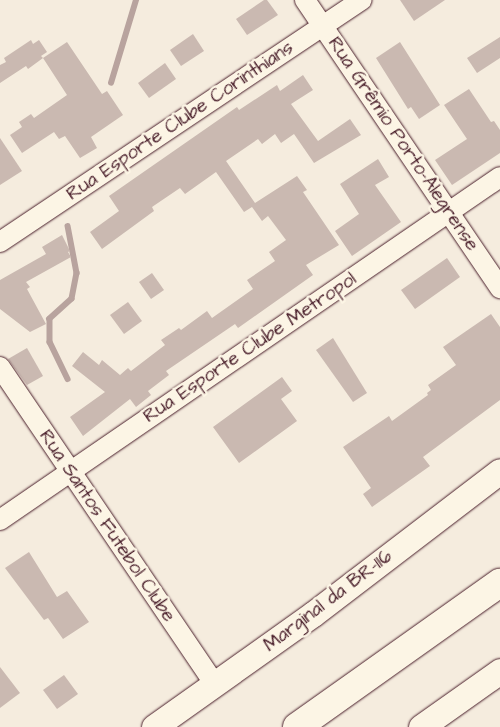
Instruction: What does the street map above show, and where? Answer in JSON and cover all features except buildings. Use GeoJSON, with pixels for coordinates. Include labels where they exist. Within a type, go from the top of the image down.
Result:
{"type":"FeatureCollection","features":[{"type":"Feature","properties":{"kind":"highway"},"geometry":{"type":"LineString","coordinates":[[297,727],[500,583]]}},
{"type":"Feature","properties":{"kind":"street","name":"Rua Grêmio Porto-Alegrense"},"geometry":{"type":"LineString","coordinates":[[305,0],[500,288]]}},
{"type":"Feature","properties":{"kind":"street","name":"Rua Esporte Clube Corinthians"},"geometry":{"type":"LineString","coordinates":[[0,242],[361,0]]}},
{"type":"Feature","properties":{"kind":"street","name":"Rua Esporte Clube Metropol"},"geometry":{"type":"LineString","coordinates":[[0,520],[500,177]]}},
{"type":"Feature","properties":{"kind":"street","name":"Rua Santos Futebol Clube"},"geometry":{"type":"LineString","coordinates":[[0,367],[69,472],[215,684]]}},
{"type":"Feature","properties":{"kind":"street","name":"Marginal da BR-116"},"geometry":{"type":"LineString","coordinates":[[154,727],[314,614],[500,471]]}},
{"type":"Feature","properties":{"kind":"street"},"geometry":{"type":"LineString","coordinates":[[421,727],[500,671]]}},
{"type":"Feature","properties":{"kind":"waterway"},"geometry":{"type":"LineString","coordinates":[[111,83],[136,0]]}},
{"type":"Feature","properties":{"kind":"waterway"},"geometry":{"type":"LineString","coordinates":[[68,226],[77,273],[72,299],[50,319],[50,342],[68,379]]}}]}
